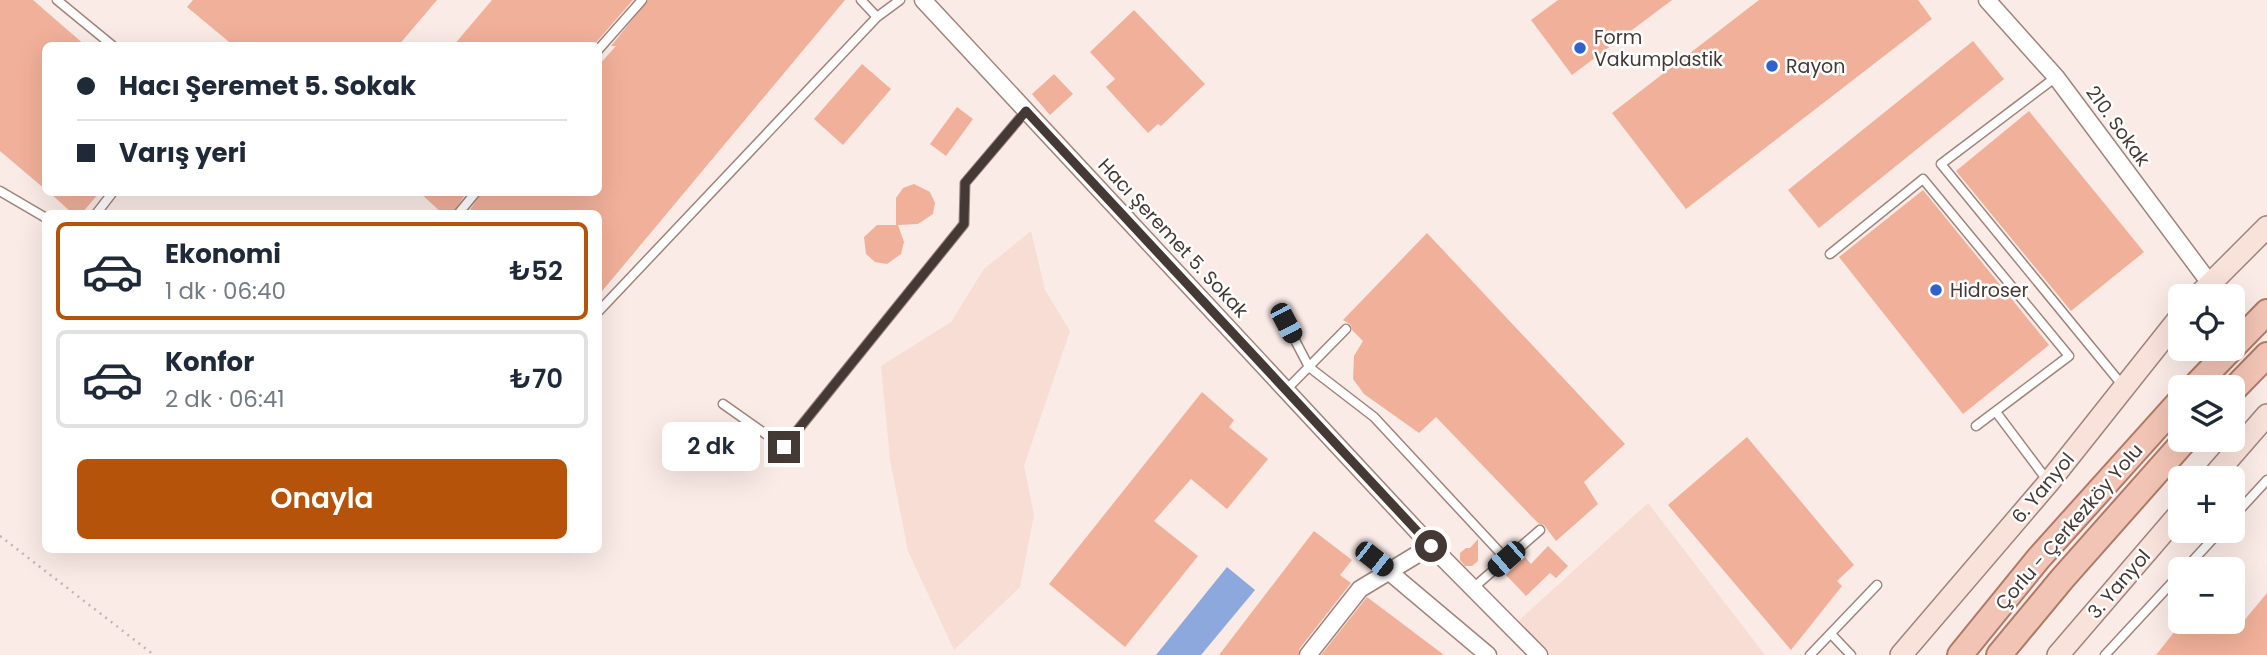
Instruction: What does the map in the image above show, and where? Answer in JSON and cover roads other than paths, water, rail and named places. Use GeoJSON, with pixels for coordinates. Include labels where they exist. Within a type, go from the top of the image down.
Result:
{"type":"FeatureCollection","features":[{"type":"Feature","properties":{"kind":"main road"},"geometry":{"type":"LineString","coordinates":[[2208,284],[2267,227]]}},
{"type":"Feature","properties":{"kind":"main road"},"geometry":{"type":"LineString","coordinates":[[2245,335],[2267,312]]}},
{"type":"Feature","properties":{"kind":"main road","name":"6. Yanyol"},"geometry":{"type":"LineString","coordinates":[[1901,655],[2049,482],[2168,332]]}},
{"type":"Feature","properties":{"kind":"main road"},"geometry":{"type":"LineString","coordinates":[[2245,378],[2267,355]]}},
{"type":"Feature","properties":{"kind":"main road"},"geometry":{"type":"LineString","coordinates":[[2206,375],[2219,361]]}},
{"type":"Feature","properties":{"kind":"main road","name":"Çorlu - Çerkezköy Yolu"},"geometry":{"type":"LineString","coordinates":[[1960,655],[2038,559],[2168,414]]}},
{"type":"Feature","properties":{"kind":"main road"},"geometry":{"type":"LineString","coordinates":[[2222,466],[2267,415]]}},
{"type":"Feature","properties":{"kind":"main road","name":"Çorlu - Çerkezköy Yolu"},"geometry":{"type":"LineString","coordinates":[[1999,655],[2174,452]]}},
{"type":"Feature","properties":{"kind":"main road","name":"3. Yanyol"},"geometry":{"type":"LineString","coordinates":[[2058,655],[2168,527]]}},
{"type":"Feature","properties":{"kind":"street","name":"Hacı Şeremet 5. Sokak"},"geometry":{"type":"LineString","coordinates":[[923,0],[1431,546],[1539,655]]}},
{"type":"Feature","properties":{"kind":"street","name":"210. Sokak"},"geometry":{"type":"LineString","coordinates":[[1987,0],[2056,77],[2200,284]]}},
{"type":"Feature","properties":{"kind":"street"},"geometry":{"type":"LineString","coordinates":[[1308,655],[1360,589],[1431,546]]}},
{"type":"Feature","properties":{"kind":"street"},"geometry":{"type":"LineString","coordinates":[[1374,559],[1488,655]]}},
{"type":"Feature","properties":{"kind":"lane"},"geometry":{"type":"LineString","coordinates":[[57,0],[108,42]]}},
{"type":"Feature","properties":{"kind":"lane"},"geometry":{"type":"LineString","coordinates":[[602,45],[642,0]]}},
{"type":"Feature","properties":{"kind":"lane"},"geometry":{"type":"LineString","coordinates":[[861,0],[877,17]]}},
{"type":"Feature","properties":{"kind":"lane"},"geometry":{"type":"LineString","coordinates":[[602,308],[877,17],[900,0]]}},
{"type":"Feature","properties":{"kind":"lane"},"geometry":{"type":"LineString","coordinates":[[2056,77],[1941,164],[2124,387]]}},
{"type":"Feature","properties":{"kind":"lane"},"geometry":{"type":"LineString","coordinates":[[723,404],[784,447],[964,224],[965,183],[1026,111]]}},
{"type":"Feature","properties":{"kind":"lane"},"geometry":{"type":"LineString","coordinates":[[1830,254],[1923,179],[2069,356],[1976,426]]}},
{"type":"Feature","properties":{"kind":"lane"},"geometry":{"type":"LineString","coordinates":[[0,191],[42,217]]}},
{"type":"Feature","properties":{"kind":"lane"},"geometry":{"type":"LineString","coordinates":[[99,210],[110,196]]}},
{"type":"Feature","properties":{"kind":"lane"},"geometry":{"type":"LineString","coordinates":[[461,210],[473,196]]}},
{"type":"Feature","properties":{"kind":"lane"},"geometry":{"type":"LineString","coordinates":[[1286,323],[1309,367],[1374,417],[1506,559]]}},
{"type":"Feature","properties":{"kind":"lane"},"geometry":{"type":"LineString","coordinates":[[1286,390],[1346,329]]}},
{"type":"Feature","properties":{"kind":"lane"},"geometry":{"type":"LineString","coordinates":[[1996,412],[2049,482]]}},
{"type":"Feature","properties":{"kind":"lane"},"geometry":{"type":"LineString","coordinates":[[2245,504],[2267,480]]}},
{"type":"Feature","properties":{"kind":"lane"},"geometry":{"type":"LineString","coordinates":[[1473,588],[1540,530]]}},
{"type":"Feature","properties":{"kind":"lane"},"geometry":{"type":"LineString","coordinates":[[2196,557],[2209,543]]}},
{"type":"Feature","properties":{"kind":"lane"},"geometry":{"type":"LineString","coordinates":[[1811,655],[1877,585]]}},
{"type":"Feature","properties":{"kind":"lane"},"geometry":{"type":"LineString","coordinates":[[2105,655],[2168,587]]}},
{"type":"Feature","properties":{"kind":"lane"},"geometry":{"type":"LineString","coordinates":[[1831,634],[1852,655]]}},
{"type":"Feature","properties":{"kind":"water"},"geometry":{"type":"Polygon","coordinates":[[[1227,567],[1255,590],[1201,655],[1156,655],[1227,567]]]}},
{"type":"Feature","properties":{"kind":"place","name":"Form Vakumplastik"},"geometry":{"type":"Point","coordinates":[1580,48]}},
{"type":"Feature","properties":{"kind":"place","name":"Rayon"},"geometry":{"type":"Point","coordinates":[1772,66]}},
{"type":"Feature","properties":{"kind":"place","name":"Hidroser"},"geometry":{"type":"Point","coordinates":[1936,290]}}]}
